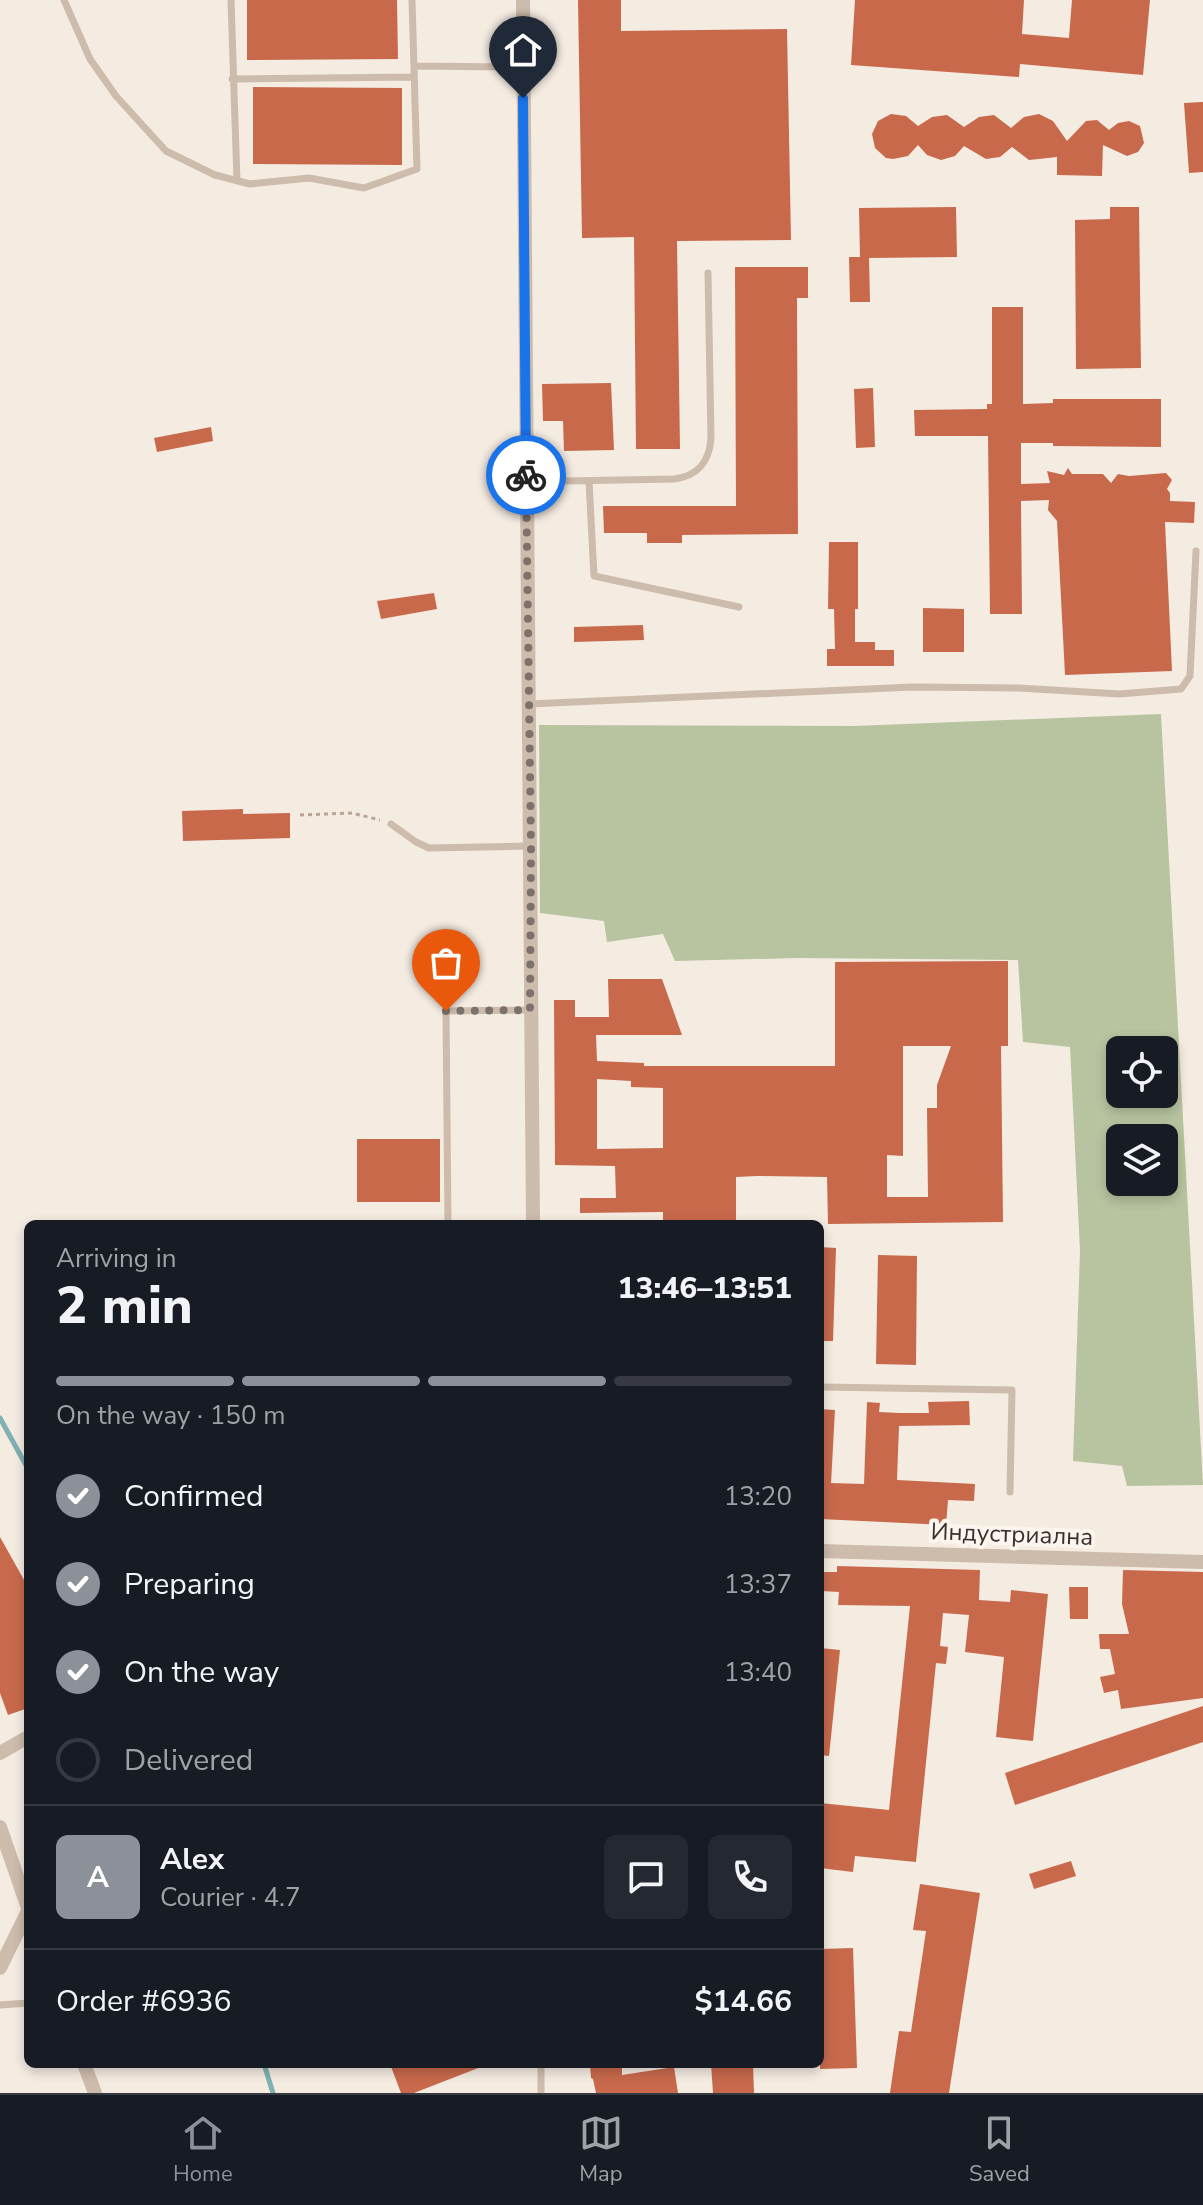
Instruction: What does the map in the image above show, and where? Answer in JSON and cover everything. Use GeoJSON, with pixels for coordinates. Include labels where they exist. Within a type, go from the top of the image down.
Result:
{"type":"FeatureCollection","features":[{"type":"Feature","properties":{"kind":"street"},"geometry":{"type":"LineString","coordinates":[[523,0],[533,1220]]}},
{"type":"Feature","properties":{"kind":"street","name":"Индустриална"},"geometry":{"type":"LineString","coordinates":[[824,1551],[1203,1562]]}},
{"type":"Feature","properties":{"kind":"street"},"geometry":{"type":"LineString","coordinates":[[0,1753],[24,1739]]}},
{"type":"Feature","properties":{"kind":"street"},"geometry":{"type":"LineString","coordinates":[[0,1827],[24,1898]]}},
{"type":"Feature","properties":{"kind":"street"},"geometry":{"type":"LineString","coordinates":[[0,1968],[24,1918]]}},
{"type":"Feature","properties":{"kind":"street"},"geometry":{"type":"LineString","coordinates":[[86,2068],[95,2093]]}},
{"type":"Feature","properties":{"kind":"lane"},"geometry":{"type":"LineString","coordinates":[[64,0],[90,59],[116,96],[166,151],[215,175],[250,184],[309,178],[364,188],[417,169],[412,0]]}},
{"type":"Feature","properties":{"kind":"lane"},"geometry":{"type":"LineString","coordinates":[[231,0],[237,181]]}},
{"type":"Feature","properties":{"kind":"lane"},"geometry":{"type":"LineString","coordinates":[[414,66],[523,67]]}},
{"type":"Feature","properties":{"kind":"lane"},"geometry":{"type":"LineString","coordinates":[[232,79],[414,77]]}},
{"type":"Feature","properties":{"kind":"lane"},"geometry":{"type":"LineString","coordinates":[[526,493],[563,481],[686,477],[705,462],[711,439],[708,273]]}},
{"type":"Feature","properties":{"kind":"lane"},"geometry":{"type":"LineString","coordinates":[[589,481],[594,576],[739,607]]}},
{"type":"Feature","properties":{"kind":"lane"},"geometry":{"type":"LineString","coordinates":[[527,704],[913,687],[1019,688],[1119,694],[1181,689],[1190,676],[1196,551]]}},
{"type":"Feature","properties":{"kind":"lane"},"geometry":{"type":"LineString","coordinates":[[391,824],[429,848],[531,846]]}},
{"type":"Feature","properties":{"kind":"lane"},"geometry":{"type":"LineString","coordinates":[[448,1220],[446,1011],[530,1010]]}},
{"type":"Feature","properties":{"kind":"lane"},"geometry":{"type":"LineString","coordinates":[[824,1387],[1012,1390],[1010,1492]]}},
{"type":"Feature","properties":{"kind":"lane"},"geometry":{"type":"LineString","coordinates":[[0,1744],[24,1738]]}},
{"type":"Feature","properties":{"kind":"lane"},"geometry":{"type":"LineString","coordinates":[[0,2005],[24,2003]]}},
{"type":"Feature","properties":{"kind":"lane"},"geometry":{"type":"LineString","coordinates":[[541,2068],[541,2093]]}},
{"type":"Feature","properties":{"kind":"path"},"geometry":{"type":"LineString","coordinates":[[300,815],[352,813],[391,824]]}},
{"type":"Feature","properties":{"kind":"green space"},"geometry":{"type":"Polygon","coordinates":[[[1161,714],[1203,1485],[1127,1486],[1122,1466],[1073,1461],[1080,1251],[1070,1047],[1023,1042],[1018,960],[799,958],[675,961],[663,934],[607,942],[604,921],[540,913],[539,725],[855,726],[1161,714]]]}},
{"type":"Feature","properties":{"kind":"building"},"geometry":{"type":"Polygon","coordinates":[[[247,0],[397,0],[398,59],[247,60],[247,0]]]}},
{"type":"Feature","properties":{"kind":"building"},"geometry":{"type":"Polygon","coordinates":[[[578,0],[621,0],[621,31],[787,29],[791,240],[677,241],[680,449],[636,449],[634,237],[582,238],[578,0]]]}},
{"type":"Feature","properties":{"kind":"building"},"geometry":{"type":"Polygon","coordinates":[[[855,0],[1024,0],[1022,34],[1069,38],[1072,0],[1150,0],[1143,75],[1020,64],[1019,77],[851,65],[855,0]]]}},
{"type":"Feature","properties":{"kind":"building"},"geometry":{"type":"Polygon","coordinates":[[[253,87],[402,88],[402,165],[253,164],[253,87]]]}},
{"type":"Feature","properties":{"kind":"building"},"geometry":{"type":"Polygon","coordinates":[[[1203,102],[1203,172],[1189,173],[1184,103],[1203,102]]]}},
{"type":"Feature","properties":{"kind":"building"},"geometry":{"type":"Polygon","coordinates":[[[891,114],[906,116],[918,126],[932,117],[947,115],[964,127],[979,117],[994,115],[1011,128],[1024,117],[1039,114],[1053,121],[1067,141],[1086,121],[1097,120],[1109,130],[1118,123],[1129,121],[1140,126],[1144,143],[1138,152],[1127,156],[1103,145],[1102,176],[1057,175],[1057,157],[1029,160],[1012,147],[1000,157],[986,159],[964,146],[955,156],[941,160],[927,155],[918,145],[908,156],[893,159],[886,158],[875,148],[872,134],[878,121],[891,114]]]}},
{"type":"Feature","properties":{"kind":"building"},"geometry":{"type":"Polygon","coordinates":[[[956,207],[957,257],[869,258],[870,302],[850,302],[849,257],[860,257],[859,208],[956,207]]]}},
{"type":"Feature","properties":{"kind":"building"},"geometry":{"type":"Polygon","coordinates":[[[1110,207],[1139,207],[1141,368],[1076,369],[1075,220],[1110,219],[1110,207]]]}},
{"type":"Feature","properties":{"kind":"building"},"geometry":{"type":"Polygon","coordinates":[[[735,267],[808,267],[808,298],[797,298],[798,534],[682,535],[682,543],[647,543],[647,533],[604,533],[603,506],[736,506],[735,267]]]}},
{"type":"Feature","properties":{"kind":"building"},"geometry":{"type":"Polygon","coordinates":[[[992,307],[1023,307],[1023,404],[1053,403],[1053,399],[1161,399],[1161,447],[1021,443],[1021,484],[1050,483],[1047,471],[1064,475],[1068,468],[1072,474],[1103,474],[1111,483],[1118,474],[1166,473],[1172,480],[1167,489],[1170,501],[1195,502],[1194,523],[1165,522],[1172,671],[1065,675],[1057,521],[1048,510],[1049,500],[1021,501],[1022,614],[990,614],[988,436],[915,436],[914,410],[987,409],[987,404],[992,404],[992,307]]]}},
{"type":"Feature","properties":{"kind":"building"},"geometry":{"type":"Polygon","coordinates":[[[611,383],[614,450],[564,451],[563,421],[543,421],[542,384],[611,383]]]}},
{"type":"Feature","properties":{"kind":"building"},"geometry":{"type":"Polygon","coordinates":[[[873,388],[875,447],[856,448],[854,389],[873,388]]]}},
{"type":"Feature","properties":{"kind":"building"},"geometry":{"type":"Polygon","coordinates":[[[211,427],[213,441],[157,452],[154,438],[211,427]]]}},
{"type":"Feature","properties":{"kind":"building"},"geometry":{"type":"Polygon","coordinates":[[[829,542],[858,542],[855,642],[875,642],[875,650],[894,650],[894,666],[827,666],[827,649],[835,649],[834,609],[828,609],[829,542]]]}},
{"type":"Feature","properties":{"kind":"building"},"geometry":{"type":"Polygon","coordinates":[[[434,593],[437,609],[381,619],[377,601],[434,593]]]}},
{"type":"Feature","properties":{"kind":"building"},"geometry":{"type":"Polygon","coordinates":[[[923,608],[964,609],[964,652],[923,652],[923,608]]]}},
{"type":"Feature","properties":{"kind":"building"},"geometry":{"type":"Polygon","coordinates":[[[643,625],[644,640],[574,642],[574,627],[643,625]]]}},
{"type":"Feature","properties":{"kind":"building"},"geometry":{"type":"Polygon","coordinates":[[[243,809],[243,814],[290,813],[290,838],[183,841],[182,811],[243,809]]]}},
{"type":"Feature","properties":{"kind":"building"},"geometry":{"type":"Polygon","coordinates":[[[1008,961],[1008,1046],[1001,1046],[1003,1222],[828,1224],[827,1177],[736,1177],[736,1220],[663,1220],[663,1212],[580,1213],[580,1198],[616,1198],[615,1166],[555,1165],[554,1000],[575,1000],[575,1017],[609,1017],[608,979],[662,979],[682,1035],[596,1035],[597,1061],[644,1063],[644,1066],[835,1066],[835,962],[1008,961]],[[903,1046],[903,1156],[887,1155],[887,1197],[928,1197],[927,1108],[937,1108],[937,1085],[951,1046],[903,1046]],[[597,1079],[597,1149],[663,1148],[663,1088],[631,1087],[631,1081],[597,1079]]]}},
{"type":"Feature","properties":{"kind":"building"},"geometry":{"type":"Polygon","coordinates":[[[357,1139],[440,1139],[440,1202],[357,1202],[357,1139]]]}},
{"type":"Feature","properties":{"kind":"building"},"geometry":{"type":"Polygon","coordinates":[[[824,1247],[836,1248],[833,1341],[824,1341],[824,1247]]]}},
{"type":"Feature","properties":{"kind":"building"},"geometry":{"type":"Polygon","coordinates":[[[878,1255],[917,1256],[916,1365],[876,1364],[878,1255]]]}},
{"type":"Feature","properties":{"kind":"building"},"geometry":{"type":"Polygon","coordinates":[[[969,1401],[970,1425],[899,1426],[897,1480],[975,1484],[974,1501],[948,1500],[946,1525],[824,1519],[824,1409],[835,1410],[831,1483],[864,1484],[867,1402],[880,1403],[879,1412],[929,1413],[928,1402],[969,1401]]]}},
{"type":"Feature","properties":{"kind":"building"},"geometry":{"type":"Polygon","coordinates":[[[0,1537],[24,1580],[24,1709],[8,1715],[0,1693],[0,1537]]]}},
{"type":"Feature","properties":{"kind":"building"},"geometry":{"type":"Polygon","coordinates":[[[837,1566],[980,1570],[979,1600],[1010,1602],[1011,1590],[1048,1594],[1033,1741],[996,1737],[1004,1657],[965,1652],[969,1615],[943,1613],[940,1646],[948,1647],[946,1664],[936,1663],[916,1862],[855,1856],[853,1872],[824,1868],[824,1803],[889,1810],[910,1606],[838,1605],[839,1592],[824,1591],[824,1572],[837,1572],[837,1566]]]}},
{"type":"Feature","properties":{"kind":"building"},"geometry":{"type":"Polygon","coordinates":[[[1123,1570],[1203,1572],[1203,1698],[1121,1709],[1118,1690],[1104,1693],[1100,1677],[1115,1674],[1110,1649],[1100,1649],[1099,1634],[1129,1634],[1122,1604],[1123,1570]]]}},
{"type":"Feature","properties":{"kind":"building"},"geometry":{"type":"Polygon","coordinates":[[[1069,1587],[1088,1587],[1088,1619],[1070,1619],[1069,1587]]]}},
{"type":"Feature","properties":{"kind":"building"},"geometry":{"type":"Polygon","coordinates":[[[824,1648],[840,1650],[829,1756],[824,1755],[824,1648]]]}},
{"type":"Feature","properties":{"kind":"building"},"geometry":{"type":"Polygon","coordinates":[[[1203,1706],[1203,1742],[1015,1805],[1005,1773],[1203,1706]]]}},
{"type":"Feature","properties":{"kind":"building"},"geometry":{"type":"Polygon","coordinates":[[[1071,1861],[1076,1876],[1034,1889],[1029,1874],[1071,1861]]]}},
{"type":"Feature","properties":{"kind":"building"},"geometry":{"type":"Polygon","coordinates":[[[920,1884],[980,1893],[949,2093],[890,2093],[899,2031],[911,2032],[926,1931],[913,1930],[920,1884]]]}},
{"type":"Feature","properties":{"kind":"building"},"geometry":{"type":"Polygon","coordinates":[[[853,1948],[857,2068],[820,2069],[824,2068],[824,1949],[853,1948]]]}},
{"type":"Feature","properties":{"kind":"building"},"geometry":{"type":"Polygon","coordinates":[[[392,2068],[478,2068],[414,2093],[401,2093],[392,2068]]]}},
{"type":"Feature","properties":{"kind":"building"},"geometry":{"type":"Polygon","coordinates":[[[590,2068],[622,2068],[622,2075],[674,2068],[678,2093],[596,2093],[590,2068]]]}},
{"type":"Feature","properties":{"kind":"building"},"geometry":{"type":"Polygon","coordinates":[[[711,2068],[753,2068],[754,2093],[713,2093],[711,2068]]]}},
{"type":"Feature","properties":{"kind":"waterway"},"geometry":{"type":"LineString","coordinates":[[0,1418],[24,1462]]}},
{"type":"Feature","properties":{"kind":"waterway"},"geometry":{"type":"LineString","coordinates":[[265,2068],[273,2093]]}},
{"type":"Feature","properties":{"kind":"way so far"},"geometry":{"type":"LineString","coordinates":[[446,1011],[530,1010],[526,475]]}},
{"type":"Feature","properties":{"kind":"route"},"geometry":{"type":"LineString","coordinates":[[523,98],[526,475]]}}]}
